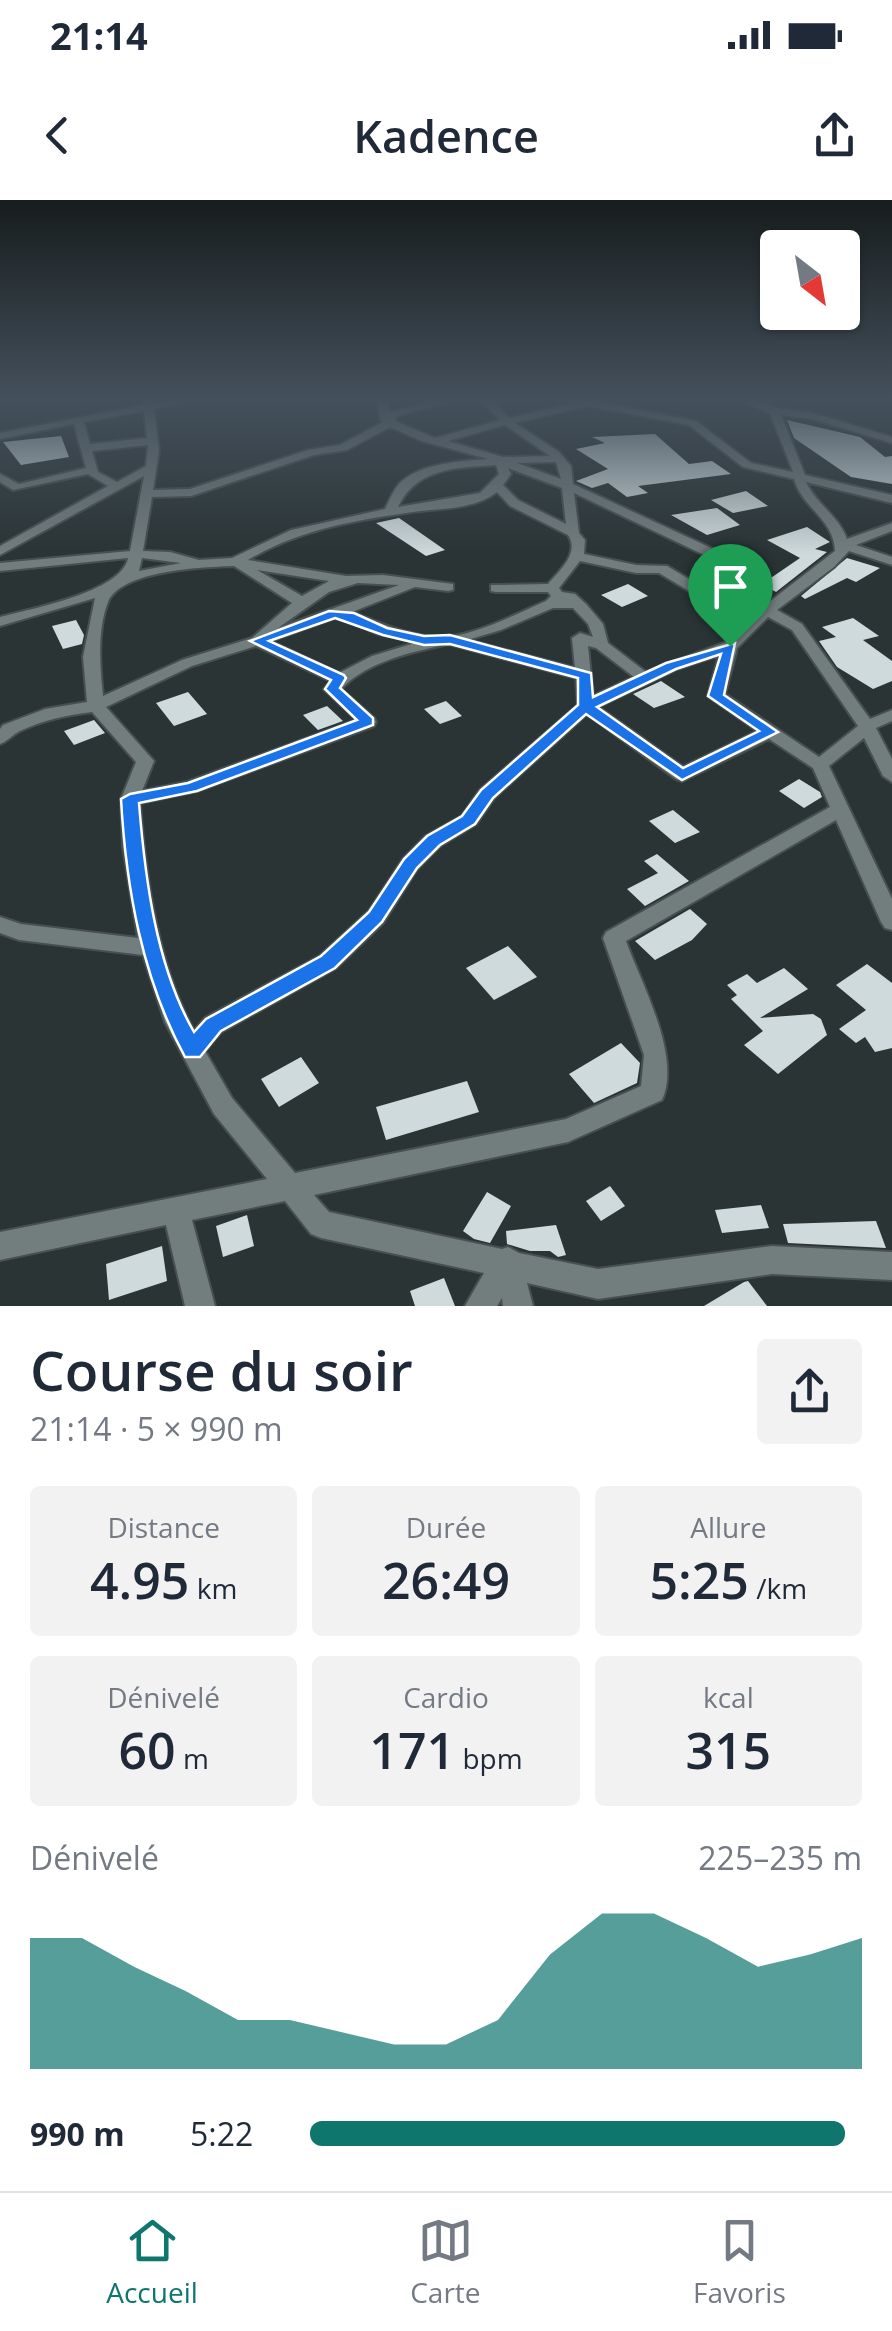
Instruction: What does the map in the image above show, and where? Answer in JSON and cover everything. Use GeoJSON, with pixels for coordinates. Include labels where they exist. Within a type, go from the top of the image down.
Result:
{"type":"FeatureCollection","features":[{"type":"Feature","properties":{"kind":"street"},"geometry":{"type":"LineString","coordinates":[[87,452],[92,470],[118,488]]}},
{"type":"Feature","properties":{"kind":"street"},"geometry":{"type":"LineString","coordinates":[[153,452],[132,569],[102,598],[91,657],[96,706],[145,760],[130,799],[133,847],[152,948],[177,1022],[224,1106],[288,1188],[321,1224],[508,1261],[598,1284],[772,1260],[892,1266]]}},
{"type":"Feature","properties":{"kind":"street"},"geometry":{"type":"LineString","coordinates":[[148,494],[191,492],[315,452]]}},
{"type":"Feature","properties":{"kind":"street"},"geometry":{"type":"LineString","coordinates":[[481,452],[568,486],[746,570],[754,576],[750,585],[768,612]]}},
{"type":"Feature","properties":{"kind":"street"},"geometry":{"type":"LineString","coordinates":[[334,614],[349,616],[386,645],[447,641],[490,629],[558,596],[578,563],[580,546],[573,532],[566,466],[550,452]]}},
{"type":"Feature","properties":{"kind":"street"},"geometry":{"type":"LineString","coordinates":[[729,452],[747,465],[892,499]]}},
{"type":"Feature","properties":{"kind":"street"},"geometry":{"type":"LineString","coordinates":[[192,1050],[213,1025],[328,962],[376,917],[410,864],[433,841],[468,820],[487,794],[586,706],[645,678],[730,646],[768,612],[815,580],[842,552],[843,544],[834,521],[800,486],[800,475],[789,452]]}},
{"type":"Feature","properties":{"kind":"street"},"geometry":{"type":"LineString","coordinates":[[390,512],[400,488],[411,480],[470,463],[559,458]]}},
{"type":"Feature","properties":{"kind":"street"},"geometry":{"type":"LineString","coordinates":[[235,562],[308,530],[487,495],[504,474],[500,461]]}},
{"type":"Feature","properties":{"kind":"street"},"geometry":{"type":"LineString","coordinates":[[0,551],[152,466]]}},
{"type":"Feature","properties":{"kind":"street"},"geometry":{"type":"LineString","coordinates":[[0,492],[92,470]]}},
{"type":"Feature","properties":{"kind":"street"},"geometry":{"type":"LineString","coordinates":[[0,477],[17,488]]}},
{"type":"Feature","properties":{"kind":"street"},"geometry":{"type":"LineString","coordinates":[[498,486],[514,502],[573,532]]}},
{"type":"Feature","properties":{"kind":"street"},"geometry":{"type":"LineString","coordinates":[[843,544],[892,527]]}},
{"type":"Feature","properties":{"kind":"street"},"geometry":{"type":"LineString","coordinates":[[843,544],[892,560]]}},
{"type":"Feature","properties":{"kind":"street"},"geometry":{"type":"LineString","coordinates":[[0,567],[135,555],[171,555],[203,563]]}},
{"type":"Feature","properties":{"kind":"street"},"geometry":{"type":"LineString","coordinates":[[578,557],[636,569],[662,569],[704,594],[768,612],[797,628],[868,726],[892,776]]}},
{"type":"Feature","properties":{"kind":"street"},"geometry":{"type":"LineString","coordinates":[[235,562],[303,603]]}},
{"type":"Feature","properties":{"kind":"street"},"geometry":{"type":"LineString","coordinates":[[0,622],[147,572],[203,563],[235,562],[346,580],[448,587]]}},
{"type":"Feature","properties":{"kind":"street"},"geometry":{"type":"LineString","coordinates":[[257,641],[303,603],[346,580]]}},
{"type":"Feature","properties":{"kind":"street"},"geometry":{"type":"LineString","coordinates":[[0,739],[9,729],[51,712],[96,706],[187,663],[415,585]]}},
{"type":"Feature","properties":{"kind":"street"},"geometry":{"type":"LineString","coordinates":[[496,588],[558,596],[594,622],[602,636],[601,645]]}},
{"type":"Feature","properties":{"kind":"street"},"geometry":{"type":"LineString","coordinates":[[130,799],[192,788],[368,722],[332,689],[339,678],[386,645],[409,637],[447,641],[586,676]]}},
{"type":"Feature","properties":{"kind":"street"},"geometry":{"type":"LineString","coordinates":[[586,706],[580,638],[601,645],[645,678]]}},
{"type":"Feature","properties":{"kind":"street"},"geometry":{"type":"LineString","coordinates":[[257,641],[339,678]]}},
{"type":"Feature","properties":{"kind":"street"},"geometry":{"type":"LineString","coordinates":[[730,646],[716,696],[820,765],[892,922]]}},
{"type":"Feature","properties":{"kind":"street"},"geometry":{"type":"LineString","coordinates":[[586,706],[682,775],[770,732]]}},
{"type":"Feature","properties":{"kind":"street"},"geometry":{"type":"LineString","coordinates":[[820,765],[868,726],[892,714]]}},
{"type":"Feature","properties":{"kind":"street"},"geometry":{"type":"LineString","coordinates":[[0,1246],[568,1130],[652,1092],[656,1055],[614,938],[842,810]]}},
{"type":"Feature","properties":{"kind":"street"},"geometry":{"type":"LineString","coordinates":[[0,925],[19,932],[152,948]]}},
{"type":"Feature","properties":{"kind":"street"},"geometry":{"type":"LineString","coordinates":[[175,1208],[200,1306]]}},
{"type":"Feature","properties":{"kind":"street"},"geometry":{"type":"LineString","coordinates":[[480,1306],[508,1261]]}},
{"type":"Feature","properties":{"kind":"street"},"geometry":{"type":"LineString","coordinates":[[508,1261],[518,1306]]}},
{"type":"Feature","properties":{"kind":"building"},"geometry":{"type":"Polygon","coordinates":[[[11,452],[67,452],[69,457],[21,465],[11,452]]]}},
{"type":"Feature","properties":{"kind":"building"},"geometry":{"type":"Polygon","coordinates":[[[580,452],[675,452],[689,464],[712,461],[731,474],[638,486],[648,493],[627,497],[608,483],[592,488],[576,481],[608,469],[580,452]]]}},
{"type":"Feature","properties":{"kind":"building"},"geometry":{"type":"Polygon","coordinates":[[[814,452],[878,452],[885,457],[892,456],[892,484],[851,477],[814,452]]]}},
{"type":"Feature","properties":{"kind":"building"},"geometry":{"type":"Polygon","coordinates":[[[746,491],[768,506],[733,513],[711,500],[746,491]]]}},
{"type":"Feature","properties":{"kind":"building"},"geometry":{"type":"Polygon","coordinates":[[[717,508],[740,525],[707,535],[671,515],[717,508]]]}},
{"type":"Feature","properties":{"kind":"building"},"geometry":{"type":"Polygon","coordinates":[[[399,518],[445,550],[426,556],[376,523],[399,518]]]}},
{"type":"Feature","properties":{"kind":"building"},"geometry":{"type":"Polygon","coordinates":[[[807,527],[830,542],[815,549],[827,552],[776,592],[762,584],[800,558],[767,540],[807,527]]]}},
{"type":"Feature","properties":{"kind":"building"},"geometry":{"type":"Polygon","coordinates":[[[847,558],[880,568],[856,582],[847,578],[805,599],[801,596],[847,558]]]}},
{"type":"Feature","properties":{"kind":"building"},"geometry":{"type":"Polygon","coordinates":[[[628,584],[648,596],[622,607],[601,595],[628,584]]]}},
{"type":"Feature","properties":{"kind":"building"},"geometry":{"type":"Polygon","coordinates":[[[853,618],[879,636],[863,640],[892,661],[892,681],[873,689],[837,667],[819,641],[836,637],[822,627],[853,618]]]}},
{"type":"Feature","properties":{"kind":"building"},"geometry":{"type":"Polygon","coordinates":[[[76,620],[84,635],[82,644],[63,649],[52,626],[76,620]]]}},
{"type":"Feature","properties":{"kind":"building"},"geometry":{"type":"Polygon","coordinates":[[[661,681],[685,697],[654,708],[633,694],[661,681]]]}},
{"type":"Feature","properties":{"kind":"building"},"geometry":{"type":"Polygon","coordinates":[[[188,692],[207,714],[174,726],[156,703],[188,692]]]}},
{"type":"Feature","properties":{"kind":"building"},"geometry":{"type":"Polygon","coordinates":[[[446,701],[462,716],[440,724],[424,709],[446,701]]]}},
{"type":"Feature","properties":{"kind":"building"},"geometry":{"type":"Polygon","coordinates":[[[327,706],[343,721],[318,730],[303,715],[327,706]]]}},
{"type":"Feature","properties":{"kind":"building"},"geometry":{"type":"Polygon","coordinates":[[[94,720],[105,733],[74,745],[64,731],[94,720]]]}},
{"type":"Feature","properties":{"kind":"building"},"geometry":{"type":"Polygon","coordinates":[[[799,779],[822,797],[804,808],[779,791],[799,779]]]}},
{"type":"Feature","properties":{"kind":"building"},"geometry":{"type":"Polygon","coordinates":[[[673,810],[700,832],[675,843],[649,821],[673,810]]]}},
{"type":"Feature","properties":{"kind":"building"},"geometry":{"type":"Polygon","coordinates":[[[657,854],[689,881],[645,906],[627,889],[658,873],[644,861],[657,854]]]}},
{"type":"Feature","properties":{"kind":"building"},"geometry":{"type":"Polygon","coordinates":[[[690,909],[707,924],[692,940],[655,960],[635,941],[690,909]]]}},
{"type":"Feature","properties":{"kind":"building"},"geometry":{"type":"Polygon","coordinates":[[[508,946],[537,977],[494,1000],[466,968],[508,946]]]}},
{"type":"Feature","properties":{"kind":"building"},"geometry":{"type":"Polygon","coordinates":[[[867,964],[892,983],[892,1048],[875,1052],[865,1037],[856,1043],[839,1029],[866,1010],[836,985],[867,964]]]}},
{"type":"Feature","properties":{"kind":"building"},"geometry":{"type":"Polygon","coordinates":[[[784,968],[808,989],[760,1018],[813,1014],[821,1019],[827,1035],[778,1074],[744,1045],[763,1031],[731,999],[737,995],[727,985],[747,974],[757,983],[784,968]]]}},
{"type":"Feature","properties":{"kind":"building"},"geometry":{"type":"Polygon","coordinates":[[[621,1043],[640,1063],[637,1083],[594,1103],[569,1074],[621,1043]]]}},
{"type":"Feature","properties":{"kind":"building"},"geometry":{"type":"Polygon","coordinates":[[[301,1057],[319,1083],[279,1107],[261,1079],[301,1057]]]}},
{"type":"Feature","properties":{"kind":"building"},"geometry":{"type":"Polygon","coordinates":[[[467,1081],[479,1112],[386,1140],[376,1107],[467,1081]]]}},
{"type":"Feature","properties":{"kind":"building"},"geometry":{"type":"Polygon","coordinates":[[[610,1186],[625,1206],[601,1221],[586,1201],[610,1186]]]}},
{"type":"Feature","properties":{"kind":"building"},"geometry":{"type":"Polygon","coordinates":[[[487,1192],[511,1206],[490,1243],[463,1231],[487,1192]]]}},
{"type":"Feature","properties":{"kind":"building"},"geometry":{"type":"Polygon","coordinates":[[[761,1205],[769,1228],[722,1233],[715,1210],[761,1205]]]}},
{"type":"Feature","properties":{"kind":"building"},"geometry":{"type":"Polygon","coordinates":[[[247,1215],[254,1246],[223,1257],[216,1226],[247,1215]]]}},
{"type":"Feature","properties":{"kind":"building"},"geometry":{"type":"Polygon","coordinates":[[[876,1221],[886,1248],[788,1243],[783,1224],[876,1221]]]}},
{"type":"Feature","properties":{"kind":"building"},"geometry":{"type":"Polygon","coordinates":[[[556,1225],[566,1255],[558,1257],[550,1251],[530,1251],[507,1244],[506,1231],[556,1225]]]}},
{"type":"Feature","properties":{"kind":"building"},"geometry":{"type":"Polygon","coordinates":[[[162,1246],[167,1281],[109,1300],[106,1264],[162,1246]]]}},
{"type":"Feature","properties":{"kind":"building"},"geometry":{"type":"Polygon","coordinates":[[[444,1278],[455,1306],[415,1306],[410,1291],[444,1278]]]}},
{"type":"Feature","properties":{"kind":"building"},"geometry":{"type":"Polygon","coordinates":[[[748,1281],[767,1306],[704,1306],[744,1282],[748,1281]]]}},
{"type":"Feature","properties":{"kind":"route"},"geometry":{"type":"LineString","coordinates":[[730,646],[671,666],[586,706],[586,676],[450,640],[424,640],[383,631],[349,616],[334,614],[257,641],[339,678],[332,689],[368,722],[192,788],[130,799],[133,847],[152,948],[177,1022],[192,1050],[213,1025],[328,962],[376,917],[410,864],[433,841],[468,820],[487,794],[586,706],[682,775],[770,732],[716,696],[730,646]]}}]}
